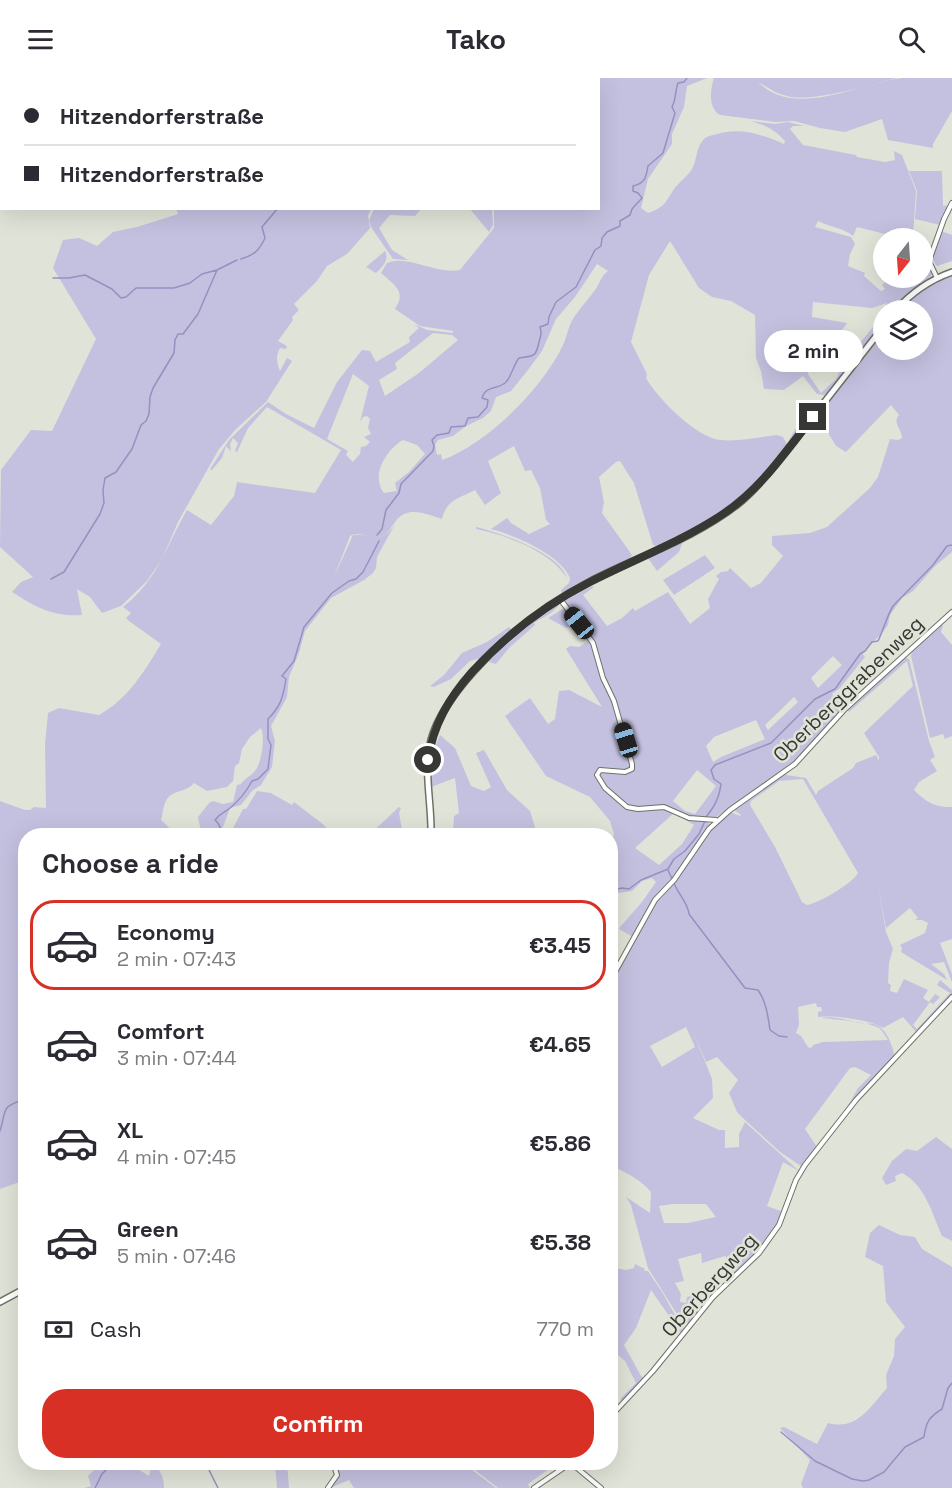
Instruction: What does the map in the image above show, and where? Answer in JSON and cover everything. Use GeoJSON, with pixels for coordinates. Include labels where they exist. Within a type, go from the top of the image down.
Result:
{"type":"FeatureCollection","features":[{"type":"Feature","properties":{"kind":"main road"},"geometry":{"type":"LineString","coordinates":[[906,300],[915,291],[952,272]]}},
{"type":"Feature","properties":{"kind":"main road"},"geometry":{"type":"LineString","coordinates":[[431,828],[427,767],[432,740],[441,716],[466,680],[488,655],[517,628],[560,599],[591,581],[706,525],[743,500],[778,463],[873,340]]}},
{"type":"Feature","properties":{"kind":"main road"},"geometry":{"type":"LineString","coordinates":[[0,1302],[18,1292]]}},
{"type":"Feature","properties":{"kind":"street"},"geometry":{"type":"LineString","coordinates":[[937,278],[929,261],[952,203]]}},
{"type":"Feature","properties":{"kind":"street"},"geometry":{"type":"LineString","coordinates":[[560,599],[593,643],[603,678],[614,701],[632,764],[632,769],[626,772],[600,770],[597,775],[599,780],[611,795],[627,807],[641,809],[664,807],[685,816],[717,820]]}},
{"type":"Feature","properties":{"kind":"street","name":"Oberberggrabenweg"},"geometry":{"type":"LineString","coordinates":[[618,967],[655,900],[674,880],[717,820],[795,764],[845,710],[952,612]]}},
{"type":"Feature","properties":{"kind":"street","name":"Oberbergweg"},"geometry":{"type":"LineString","coordinates":[[618,1408],[660,1363],[713,1298],[759,1253],[777,1227],[798,1177],[808,1162],[856,1100],[952,997]]}},
{"type":"Feature","properties":{"kind":"street"},"geometry":{"type":"LineString","coordinates":[[328,1488],[337,1475],[335,1470]]}},
{"type":"Feature","properties":{"kind":"street"},"geometry":{"type":"LineString","coordinates":[[534,1488],[561,1470]]}},
{"type":"Feature","properties":{"kind":"street"},"geometry":{"type":"LineString","coordinates":[[580,1470],[600,1488]]}},
{"type":"Feature","properties":{"kind":"shaded area"},"geometry":{"type":"Polygon","coordinates":[[[600,78],[707,78],[687,86],[684,107],[672,134],[672,144],[648,179],[641,208],[648,213],[664,204],[676,186],[692,169],[699,146],[707,137],[726,132],[743,131],[784,144],[785,141],[773,130],[750,121],[775,124],[788,122],[804,126],[793,126],[790,129],[803,145],[857,157],[885,162],[895,160],[894,151],[902,155],[916,191],[914,228],[873,228],[873,231],[857,227],[853,236],[818,221],[815,227],[851,237],[855,244],[848,266],[865,273],[864,276],[873,284],[873,288],[881,291],[884,288],[916,288],[900,300],[873,300],[872,308],[813,302],[812,317],[847,323],[824,356],[807,370],[821,393],[836,379],[843,364],[873,327],[873,336],[833,389],[824,395],[817,394],[803,376],[784,390],[764,389],[756,358],[755,315],[731,301],[712,297],[699,288],[670,241],[649,275],[631,342],[647,374],[646,378],[659,396],[689,425],[711,438],[741,440],[777,435],[783,437],[788,446],[763,478],[736,503],[684,533],[657,546],[653,545],[634,483],[620,461],[616,462],[599,477],[604,502],[602,513],[632,555],[628,561],[562,594],[561,590],[569,583],[570,578],[557,561],[523,541],[491,529],[507,518],[529,534],[550,524],[546,520],[540,488],[531,470],[525,471],[514,446],[488,461],[501,493],[485,505],[475,490],[450,503],[442,519],[417,512],[400,517],[383,535],[390,531],[395,524],[377,557],[373,573],[331,598],[305,631],[289,677],[287,697],[271,726],[275,741],[272,767],[261,785],[253,790],[241,805],[230,808],[223,828],[201,828],[198,817],[213,801],[223,804],[233,802],[237,785],[255,771],[262,750],[261,728],[250,737],[242,749],[239,763],[235,766],[233,781],[227,787],[207,791],[194,783],[167,799],[161,820],[170,828],[18,828],[18,1183],[0,1189],[0,801],[25,810],[34,807],[46,808],[45,744],[48,713],[59,708],[99,715],[127,693],[148,665],[161,644],[129,621],[126,618],[131,613],[123,607],[145,586],[153,574],[187,510],[211,525],[234,496],[237,482],[315,493],[341,450],[267,407],[248,428],[237,452],[235,451],[238,443],[233,438],[230,444],[231,451],[226,446],[222,458],[212,470],[210,469],[229,440],[268,402],[314,428],[337,382],[362,350],[370,351],[376,362],[410,342],[409,337],[419,328],[414,324],[427,330],[453,333],[453,331],[420,326],[395,309],[400,297],[399,293],[381,273],[387,263],[404,261],[441,270],[460,270],[494,228],[494,210],[600,210],[600,78]],[[597,264],[575,297],[556,319],[542,351],[511,391],[496,397],[491,411],[453,436],[438,440],[435,445],[437,455],[441,454],[442,460],[459,452],[495,428],[528,396],[554,362],[573,319],[608,271],[597,264]],[[433,333],[395,363],[397,369],[379,380],[385,396],[419,373],[458,340],[452,335],[433,333]],[[353,374],[327,439],[348,451],[346,455],[353,462],[360,454],[361,447],[370,442],[364,437],[371,434],[368,428],[370,419],[367,416],[363,417],[360,422],[369,386],[353,374]],[[403,440],[386,456],[379,478],[384,493],[397,491],[395,483],[409,472],[425,454],[417,445],[403,440]],[[354,534],[350,536],[334,577],[353,535],[372,537],[358,534],[354,534]]]}},
{"type":"Feature","properties":{"kind":"shaded area"},"geometry":{"type":"Polygon","coordinates":[[[714,78],[896,78],[885,81],[901,78],[952,78],[952,111],[933,144],[933,148],[888,140],[882,119],[845,132],[794,121],[775,122],[720,115],[713,108],[714,78]],[[882,81],[841,92],[798,98],[779,94],[758,82],[773,93],[789,98],[808,99],[846,92],[882,81]]]}},
{"type":"Feature","properties":{"kind":"shaded area"},"geometry":{"type":"Polygon","coordinates":[[[909,171],[942,171],[943,206],[950,205],[940,225],[915,219],[917,191],[909,171]]]}},
{"type":"Feature","properties":{"kind":"shaded area"},"geometry":{"type":"Polygon","coordinates":[[[176,210],[371,210],[368,216],[370,228],[347,254],[327,266],[317,281],[294,304],[299,310],[292,317],[293,320],[278,341],[287,346],[286,349],[280,348],[277,354],[280,371],[287,358],[292,361],[266,402],[236,429],[219,449],[178,522],[162,559],[147,581],[121,606],[102,613],[90,597],[77,589],[82,615],[53,613],[12,592],[21,582],[33,577],[0,547],[1,470],[31,430],[52,431],[96,339],[53,268],[63,240],[79,238],[97,246],[113,232],[178,214],[176,210]]]}},
{"type":"Feature","properties":{"kind":"shaded area"},"geometry":{"type":"Polygon","coordinates":[[[374,210],[420,210],[415,216],[390,215],[379,228],[392,250],[408,260],[393,259],[371,227],[369,220],[374,210]]]}},
{"type":"Feature","properties":{"kind":"shaded area"},"geometry":{"type":"Polygon","coordinates":[[[471,210],[492,210],[493,225],[489,232],[471,210]]]}},
{"type":"Feature","properties":{"kind":"shaded area"},"geometry":{"type":"Polygon","coordinates":[[[941,231],[952,235],[952,261],[937,266],[933,256],[941,231]]]}},
{"type":"Feature","properties":{"kind":"shaded area"},"geometry":{"type":"Polygon","coordinates":[[[385,251],[386,260],[376,273],[366,267],[385,251]]]}},
{"type":"Feature","properties":{"kind":"shaded area"},"geometry":{"type":"Polygon","coordinates":[[[952,275],[952,552],[935,566],[913,591],[902,598],[890,615],[888,625],[883,632],[862,653],[865,657],[840,688],[832,694],[844,709],[794,763],[716,817],[689,816],[664,806],[635,808],[627,806],[604,785],[599,776],[600,771],[629,773],[633,767],[632,755],[594,643],[564,601],[594,587],[583,595],[607,626],[622,618],[633,608],[635,611],[668,592],[690,624],[710,608],[708,599],[719,579],[716,576],[721,572],[728,571],[730,568],[751,588],[761,583],[783,556],[772,545],[772,536],[810,533],[827,527],[870,488],[878,477],[890,439],[898,440],[902,438],[902,435],[897,423],[899,415],[891,405],[846,452],[836,446],[818,416],[873,345],[873,360],[933,360],[933,300],[910,300],[924,288],[933,288],[933,284],[952,275]],[[833,656],[811,678],[818,688],[842,665],[833,656]],[[794,697],[765,725],[768,730],[798,702],[794,697]],[[756,720],[714,737],[706,746],[713,762],[765,739],[756,720]],[[697,770],[673,801],[685,811],[695,814],[716,786],[697,770]]]}},
{"type":"Feature","properties":{"kind":"shaded area"},"geometry":{"type":"Polygon","coordinates":[[[823,399],[792,441],[789,440],[802,418],[823,399]]]}},
{"type":"Feature","properties":{"kind":"shaded area"},"geometry":{"type":"Polygon","coordinates":[[[476,527],[513,539],[541,552],[562,569],[567,578],[559,568],[539,552],[500,535],[476,529],[476,527]]]}},
{"type":"Feature","properties":{"kind":"shaded area"},"geometry":{"type":"Polygon","coordinates":[[[683,541],[679,552],[657,571],[648,558],[683,541]]]}},
{"type":"Feature","properties":{"kind":"shaded area"},"geometry":{"type":"Polygon","coordinates":[[[705,555],[715,568],[674,595],[663,580],[705,555]]]}},
{"type":"Feature","properties":{"kind":"shaded area"},"geometry":{"type":"Polygon","coordinates":[[[560,603],[552,612],[534,623],[535,625],[509,648],[496,664],[489,662],[489,659],[523,628],[560,603]]]}},
{"type":"Feature","properties":{"kind":"shaded area"},"geometry":{"type":"Polygon","coordinates":[[[564,608],[578,624],[566,628],[548,618],[564,608]]]}},
{"type":"Feature","properties":{"kind":"shaded area"},"geometry":{"type":"Polygon","coordinates":[[[941,624],[943,625],[941,632],[952,645],[952,736],[945,739],[943,734],[930,738],[911,656],[913,649],[941,624]]]}},
{"type":"Feature","properties":{"kind":"shaded area"},"geometry":{"type":"Polygon","coordinates":[[[509,627],[511,629],[481,658],[470,661],[451,679],[434,687],[430,686],[444,675],[462,653],[487,642],[509,627]]]}},
{"type":"Feature","properties":{"kind":"shaded area"},"geometry":{"type":"Polygon","coordinates":[[[590,640],[613,701],[631,767],[625,771],[600,769],[596,773],[604,789],[626,808],[662,808],[674,813],[681,816],[706,821],[711,825],[674,879],[660,892],[633,937],[619,929],[656,882],[652,878],[642,881],[632,891],[618,893],[618,828],[612,828],[610,821],[590,797],[546,776],[505,716],[530,698],[548,724],[555,719],[559,691],[569,690],[602,707],[566,649],[570,646],[579,647],[590,640]],[[674,813],[635,848],[659,865],[682,844],[694,825],[674,813]]]}},
{"type":"Feature","properties":{"kind":"shaded area"},"geometry":{"type":"Polygon","coordinates":[[[904,657],[909,659],[935,757],[930,760],[937,771],[919,782],[914,790],[931,803],[952,807],[952,939],[940,943],[952,974],[952,982],[944,962],[931,964],[944,974],[947,980],[901,952],[900,945],[925,933],[928,923],[915,920],[918,918],[910,908],[886,928],[878,886],[886,932],[893,949],[889,963],[888,983],[891,985],[890,991],[897,993],[904,979],[928,990],[923,998],[929,1002],[935,994],[940,997],[933,1004],[930,1002],[913,1025],[917,1029],[950,993],[937,985],[940,980],[952,990],[952,995],[917,1033],[903,1017],[883,1028],[874,1024],[886,1033],[895,1057],[841,1118],[858,1088],[871,1075],[855,1067],[850,1068],[805,1129],[817,1147],[801,1166],[780,1152],[737,1112],[729,1093],[738,1080],[717,1057],[706,1062],[692,1029],[712,1079],[713,1098],[693,1118],[719,1130],[725,1130],[725,1148],[739,1147],[739,1134],[745,1122],[799,1171],[783,1162],[767,1206],[783,1212],[761,1247],[733,1275],[730,1277],[729,1260],[725,1256],[702,1263],[701,1253],[678,1259],[684,1281],[675,1283],[681,1294],[680,1302],[686,1303],[687,1297],[691,1296],[701,1310],[686,1325],[648,1268],[631,1205],[626,1197],[650,1213],[651,1192],[639,1181],[618,1169],[618,971],[656,901],[710,830],[730,812],[741,815],[733,809],[787,772],[786,775],[806,778],[816,795],[818,791],[853,768],[856,763],[876,755],[879,761],[879,757],[864,733],[913,686],[907,661],[849,712],[848,710],[904,657]],[[803,779],[779,781],[751,801],[750,805],[775,847],[802,902],[807,905],[819,901],[858,873],[803,779]],[[816,1003],[798,1007],[799,1025],[796,1033],[811,1048],[823,1042],[888,1040],[879,1028],[864,1023],[874,1024],[852,1019],[818,1017],[818,1012],[822,1011],[816,1003]],[[686,1027],[650,1046],[662,1067],[695,1047],[686,1027]],[[706,1204],[659,1206],[664,1223],[688,1223],[716,1217],[706,1204]]]}},
{"type":"Feature","properties":{"kind":"shaded area"},"geometry":{"type":"Polygon","coordinates":[[[440,735],[455,748],[471,786],[484,791],[491,787],[476,753],[484,750],[507,790],[530,811],[534,828],[453,828],[454,816],[459,813],[455,778],[431,787],[433,752],[440,735]]]}},
{"type":"Feature","properties":{"kind":"shaded area"},"geometry":{"type":"Polygon","coordinates":[[[257,791],[271,793],[292,805],[294,802],[326,828],[233,828],[243,809],[246,809],[257,791]]]}},
{"type":"Feature","properties":{"kind":"shaded area"},"geometry":{"type":"Polygon","coordinates":[[[399,807],[401,808],[399,813],[402,828],[376,828],[399,807]]]}},
{"type":"Feature","properties":{"kind":"shaded area"},"geometry":{"type":"Polygon","coordinates":[[[936,1137],[952,1149],[952,1241],[942,1236],[927,1200],[910,1178],[902,1173],[895,1176],[896,1181],[886,1185],[882,1178],[892,1161],[906,1149],[917,1151],[936,1137]]]}},
{"type":"Feature","properties":{"kind":"shaded area"},"geometry":{"type":"Polygon","coordinates":[[[879,1225],[900,1235],[915,1237],[922,1249],[952,1267],[952,1488],[803,1488],[801,1484],[810,1460],[780,1428],[784,1427],[817,1444],[828,1423],[847,1424],[862,1416],[887,1388],[886,1375],[894,1356],[895,1339],[905,1327],[886,1302],[883,1266],[865,1257],[870,1233],[879,1225]]]}},
{"type":"Feature","properties":{"kind":"shaded area"},"geometry":{"type":"Polygon","coordinates":[[[635,1264],[645,1269],[644,1271],[648,1271],[683,1329],[681,1333],[651,1290],[636,1328],[624,1345],[644,1378],[622,1400],[620,1399],[636,1383],[625,1361],[618,1355],[618,1269],[634,1268],[635,1264]]]}},
{"type":"Feature","properties":{"kind":"shaded area"},"geometry":{"type":"Polygon","coordinates":[[[94,1470],[139,1470],[149,1476],[150,1470],[159,1470],[164,1488],[84,1488],[91,1486],[88,1476],[94,1470]]]}},
{"type":"Feature","properties":{"kind":"shaded area"},"geometry":{"type":"Polygon","coordinates":[[[276,1470],[288,1470],[289,1488],[277,1488],[276,1470]]]}},
{"type":"Feature","properties":{"kind":"shaded area"},"geometry":{"type":"Polygon","coordinates":[[[338,1470],[472,1470],[496,1488],[354,1488],[349,1480],[330,1488],[339,1473],[338,1470]]]}},
{"type":"Feature","properties":{"kind":"shaded area"},"geometry":{"type":"Polygon","coordinates":[[[475,1470],[548,1470],[528,1484],[530,1488],[498,1488],[475,1470]]]}},
{"type":"Feature","properties":{"kind":"waterway"},"geometry":{"type":"LineString","coordinates":[[377,535],[382,529],[386,510],[399,493],[401,484],[433,451],[432,440],[437,435],[449,433],[451,427],[465,426],[468,418],[478,417],[487,407],[488,400],[482,398],[486,391],[505,383],[519,358],[535,353],[541,334],[540,327],[548,324],[556,302],[576,287],[595,250],[601,246],[602,238],[607,232],[620,226],[620,221],[630,215],[632,209],[642,198],[633,191],[633,186],[642,182],[646,177],[648,166],[663,153],[675,113],[672,107],[678,83],[684,82],[687,78]]}},
{"type":"Feature","properties":{"kind":"waterway"},"geometry":{"type":"LineString","coordinates":[[241,259],[253,254],[261,246],[265,238],[262,227],[276,210]]}},
{"type":"Feature","properties":{"kind":"waterway"},"geometry":{"type":"LineString","coordinates":[[51,579],[64,572],[100,514],[104,503],[105,478],[116,472],[132,449],[141,425],[149,414],[153,388],[174,353],[178,334],[183,334],[198,314],[217,270],[237,260]]}},
{"type":"Feature","properties":{"kind":"waterway"},"geometry":{"type":"LineString","coordinates":[[53,278],[85,275],[112,289],[121,298],[126,297],[136,288],[174,288],[190,283],[202,274],[217,270]]}},
{"type":"Feature","properties":{"kind":"waterway"},"geometry":{"type":"LineString","coordinates":[[220,828],[215,820],[240,799],[252,781],[258,779],[268,769],[271,745],[268,739],[268,719],[281,701],[286,679],[282,676],[294,661],[304,627],[332,593],[356,579],[363,572],[379,541]]}},
{"type":"Feature","properties":{"kind":"waterway"},"geometry":{"type":"LineString","coordinates":[[706,817],[716,802],[721,784],[714,779],[711,770],[715,765],[771,743],[815,699],[835,689],[860,654],[872,642],[878,641],[893,606],[933,565],[947,546],[952,545]]}},
{"type":"Feature","properties":{"kind":"waterway"},"geometry":{"type":"LineString","coordinates":[[618,889],[629,889],[641,880],[668,869],[674,859],[685,851],[699,834],[705,821]]}},
{"type":"Feature","properties":{"kind":"waterway"},"geometry":{"type":"LineString","coordinates":[[668,870],[672,879]]}},
{"type":"Feature","properties":{"kind":"waterway"},"geometry":{"type":"LineString","coordinates":[[674,883],[689,914],[745,988],[758,990],[761,994],[770,1030],[779,1036],[787,1037]]}},
{"type":"Feature","properties":{"kind":"waterway"},"geometry":{"type":"LineString","coordinates":[[0,1131],[6,1109],[18,1102]]}},
{"type":"Feature","properties":{"kind":"waterway"},"geometry":{"type":"LineString","coordinates":[[781,1432],[815,1461],[852,1479],[869,1480],[884,1472],[905,1447],[924,1437],[927,1424],[931,1417],[942,1409],[948,1388],[952,1383]]}},
{"type":"Feature","properties":{"kind":"waterway"},"geometry":{"type":"LineString","coordinates":[[95,1488],[106,1470]]}},
{"type":"Feature","properties":{"kind":"waterway"},"geometry":{"type":"LineString","coordinates":[[209,1470],[218,1488]]}},
{"type":"Feature","properties":{"kind":"route"},"geometry":{"type":"LineString","coordinates":[[428,760],[435,728],[449,702],[481,662],[511,633],[548,606],[582,586],[706,525],[729,510],[760,484],[813,417]]}}]}
